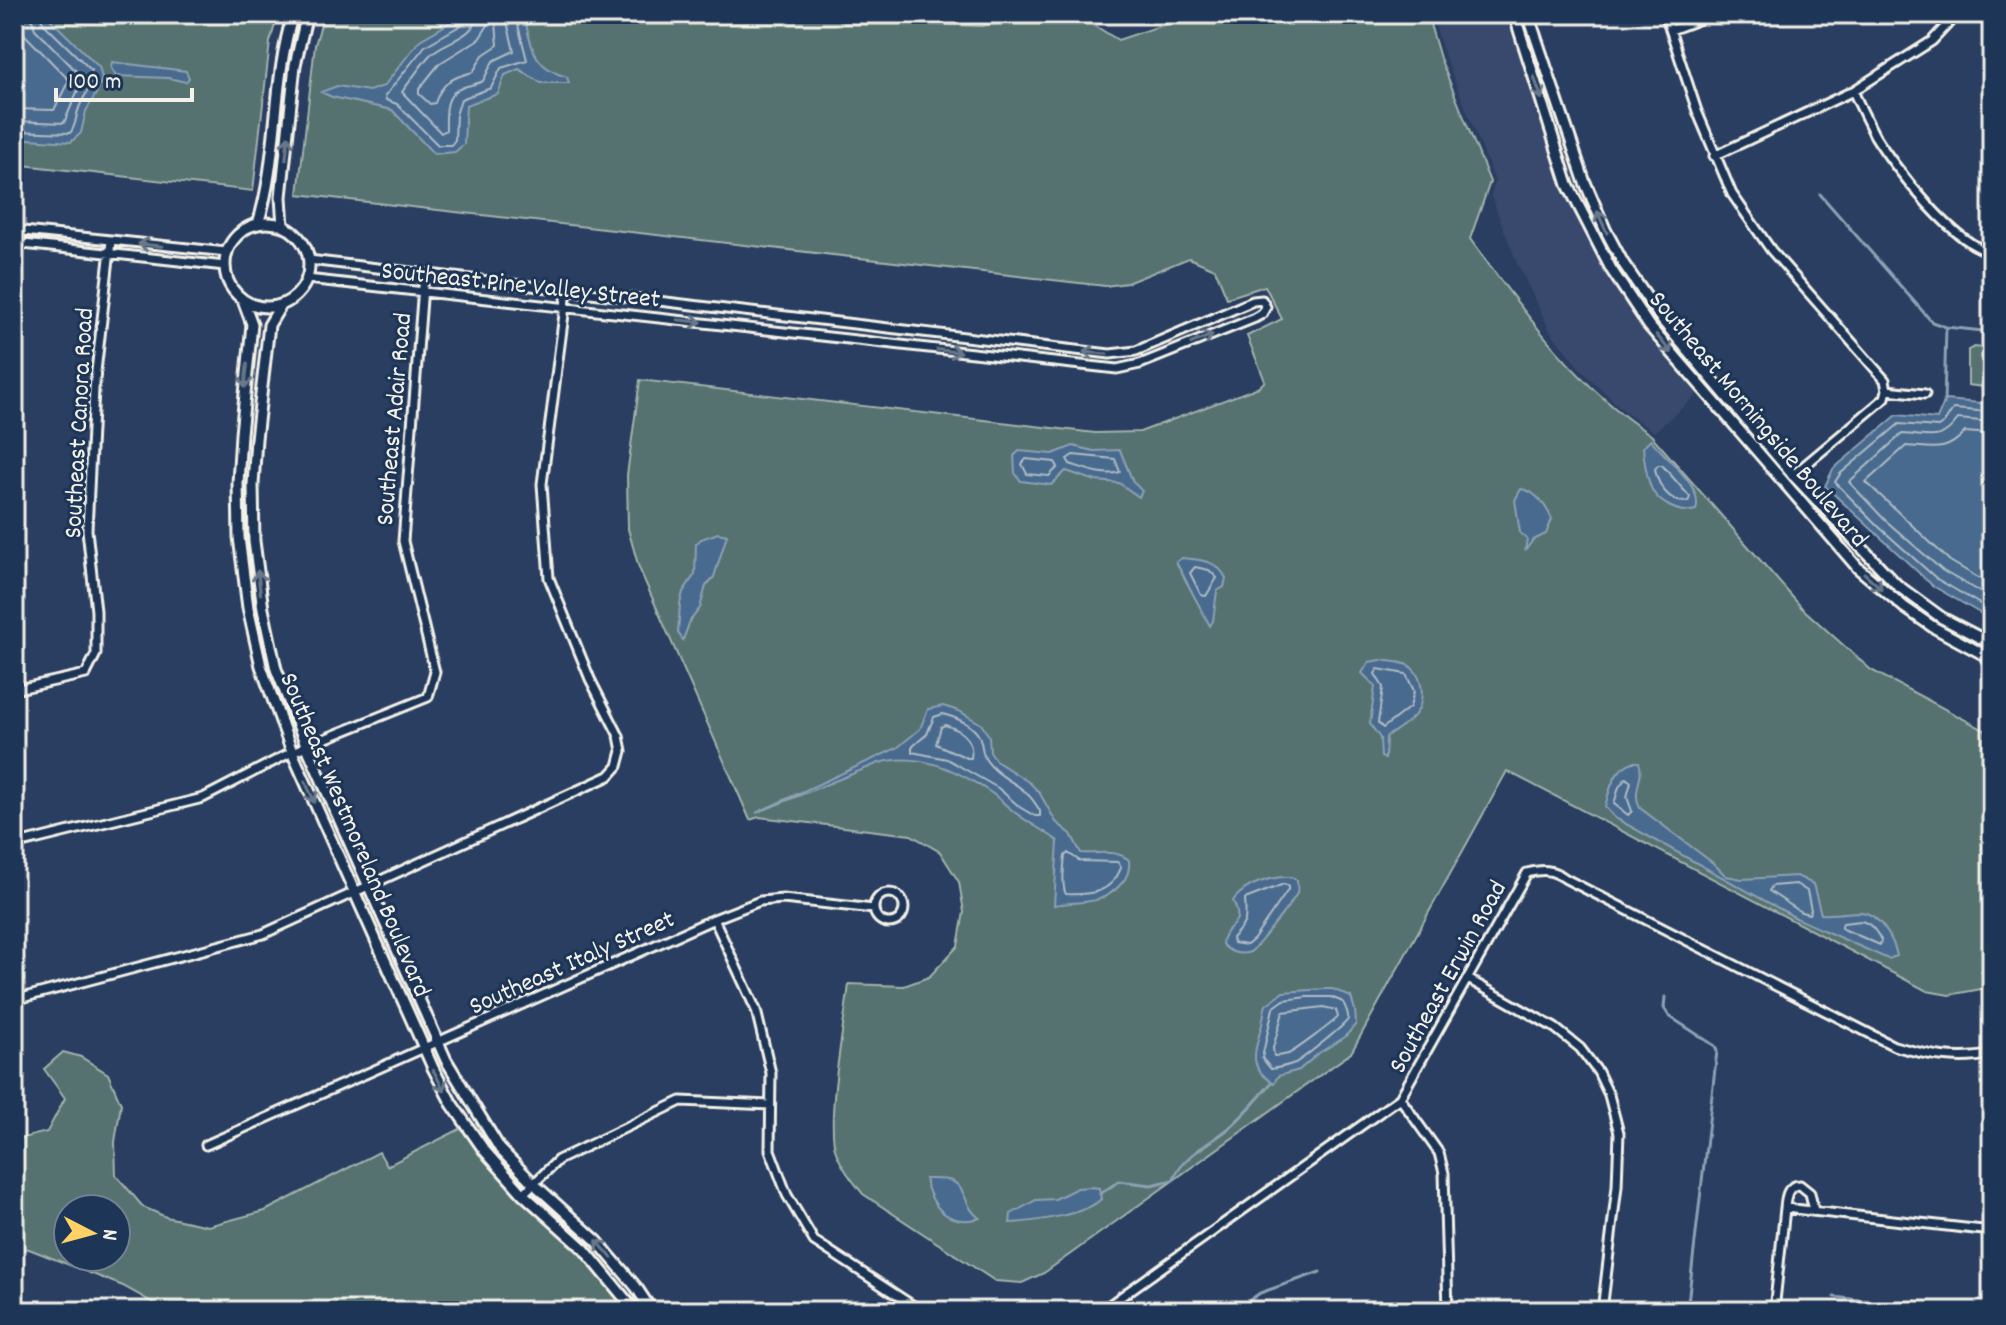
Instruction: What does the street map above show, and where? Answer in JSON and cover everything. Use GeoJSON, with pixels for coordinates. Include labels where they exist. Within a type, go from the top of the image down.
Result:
{"type":"FeatureCollection","features":[{"type":"Feature","properties":{"kind":"street"},"geometry":{"type":"LineString","coordinates":[[258,224],[268,193],[282,63],[293,14]]}},
{"type":"Feature","properties":{"kind":"street"},"geometry":{"type":"LineString","coordinates":[[283,226],[281,197],[295,65],[307,14]]}},
{"type":"Feature","properties":{"kind":"street","name":"Southeast Morningside Boulevard"},"geometry":{"type":"LineString","coordinates":[[1514,14],[1568,185],[1611,269],[1649,326],[1858,568],[1933,627],[1992,659]]}},
{"type":"Feature","properties":{"kind":"street","name":"Southeast Morningside Boulevard"},"geometry":{"type":"LineString","coordinates":[[1528,14],[1584,180],[1605,229],[1623,263],[1662,320],[1793,475],[1866,555],[1912,597],[1942,618],[1992,644]]}},
{"type":"Feature","properties":{"kind":"street"},"geometry":{"type":"LineString","coordinates":[[1665,14],[1697,111],[1732,194],[1759,234],[1885,380],[1885,398],[1784,483]]}},
{"type":"Feature","properties":{"kind":"street"},"geometry":{"type":"LineString","coordinates":[[1671,30],[1714,14]]}},
{"type":"Feature","properties":{"kind":"street"},"geometry":{"type":"LineString","coordinates":[[1714,156],[1853,91],[1932,41],[1957,14]]}},
{"type":"Feature","properties":{"kind":"street"},"geometry":{"type":"LineString","coordinates":[[1853,91],[1876,137],[1914,187],[1960,237],[1972,246],[1992,252]]}},
{"type":"Feature","properties":{"kind":"street"},"geometry":{"type":"LineString","coordinates":[[1548,117],[1561,114]]}},
{"type":"Feature","properties":{"kind":"street"},"geometry":{"type":"LineString","coordinates":[[258,224],[283,226],[300,240],[309,260],[307,279],[301,290],[281,305],[268,307],[243,300],[234,291],[225,266],[227,252],[234,239],[258,224]]}},
{"type":"Feature","properties":{"kind":"street"},"geometry":{"type":"LineString","coordinates":[[14,230],[227,252]]}},
{"type":"Feature","properties":{"kind":"street","name":"Southeast Canora Road"},"geometry":{"type":"LineString","coordinates":[[14,690],[86,674],[96,654],[96,611],[87,530],[94,389],[111,241]]}},
{"type":"Feature","properties":{"kind":"street"},"geometry":{"type":"LineString","coordinates":[[14,243],[225,266]]}},
{"type":"Feature","properties":{"kind":"street","name":"Southeast Pine Valley Street"},"geometry":{"type":"LineString","coordinates":[[307,279],[1117,369],[1255,318],[1265,311],[1265,302],[1259,299],[1136,351],[1110,354],[309,260]]}},
{"type":"Feature","properties":{"kind":"street"},"geometry":{"type":"LineString","coordinates":[[1611,269],[1623,263]]}},
{"type":"Feature","properties":{"kind":"street","name":"Southeast Adair Road"},"geometry":{"type":"LineString","coordinates":[[14,845],[203,798],[292,752],[428,697],[435,672],[403,541],[424,274]]}},
{"type":"Feature","properties":{"kind":"street"},"geometry":{"type":"LineString","coordinates":[[14,1000],[263,934],[609,776],[618,766],[622,751],[619,736],[594,688],[549,578],[542,484],[567,291]]}},
{"type":"Feature","properties":{"kind":"street","name":"Southeast Westmoreland Boulevard"},"geometry":{"type":"LineString","coordinates":[[243,300],[252,324],[238,483],[239,537],[249,616],[261,666],[292,752],[440,1083],[471,1132],[523,1194],[572,1237],[635,1311]]}},
{"type":"Feature","properties":{"kind":"street","name":"Southeast Westmoreland Boulevard"},"geometry":{"type":"LineString","coordinates":[[281,305],[269,325],[253,485],[254,541],[264,614],[276,669],[307,747],[438,1042],[500,1149],[597,1241],[652,1311]]}},
{"type":"Feature","properties":{"kind":"street"},"geometry":{"type":"LineString","coordinates":[[731,326],[732,311]]}},
{"type":"Feature","properties":{"kind":"street"},"geometry":{"type":"LineString","coordinates":[[893,344],[895,330]]}},
{"type":"Feature","properties":{"kind":"street"},"geometry":{"type":"LineString","coordinates":[[1061,349],[1063,363]]}},
{"type":"Feature","properties":{"kind":"street"},"geometry":{"type":"LineString","coordinates":[[1699,385],[1709,377]]}},
{"type":"Feature","properties":{"kind":"street"},"geometry":{"type":"LineString","coordinates":[[1887,390],[1925,394]]}},
{"type":"Feature","properties":{"kind":"street"},"geometry":{"type":"LineString","coordinates":[[242,425],[257,426]]}},
{"type":"Feature","properties":{"kind":"street"},"geometry":{"type":"LineString","coordinates":[[1904,607],[1912,597]]}},
{"type":"Feature","properties":{"kind":"street"},"geometry":{"type":"LineString","coordinates":[[249,616],[264,614]]}},
{"type":"Feature","properties":{"kind":"street","name":"Southeast Erwin Road"},"geometry":{"type":"LineString","coordinates":[[1101,1311],[1400,1098],[1527,873],[1549,869],[1894,1046],[1929,1056],[1968,1058],[1991,1055]]}},
{"type":"Feature","properties":{"kind":"street","name":"Southeast Italy Street"},"geometry":{"type":"LineString","coordinates":[[888,893],[897,895],[904,908],[897,921],[887,923],[878,918],[874,909],[876,900],[888,893]]}},
{"type":"Feature","properties":{"kind":"street","name":"Southeast Italy Street"},"geometry":{"type":"LineString","coordinates":[[206,1145],[760,901],[783,899],[874,909]]}},
{"type":"Feature","properties":{"kind":"street"},"geometry":{"type":"LineString","coordinates":[[714,919],[756,1010],[771,1073],[770,1150],[787,1195],[814,1241],[921,1311]]}},
{"type":"Feature","properties":{"kind":"street"},"geometry":{"type":"LineString","coordinates":[[1468,979],[1555,1028],[1580,1048],[1598,1072],[1609,1095],[1619,1133],[1617,1186],[1602,1311]]}},
{"type":"Feature","properties":{"kind":"street"},"geometry":{"type":"LineString","coordinates":[[1991,1055],[1992,1071]]}},
{"type":"Feature","properties":{"kind":"street"},"geometry":{"type":"LineString","coordinates":[[1400,1098],[1439,1153],[1442,1163],[1448,1311]]}},
{"type":"Feature","properties":{"kind":"street"},"geometry":{"type":"LineString","coordinates":[[523,1194],[558,1160],[681,1101],[770,1105]]}},
{"type":"Feature","properties":{"kind":"street"},"geometry":{"type":"LineString","coordinates":[[1774,1311],[1785,1208],[1792,1186],[1800,1185],[1810,1193],[1814,1211]]}},
{"type":"Feature","properties":{"kind":"street"},"geometry":{"type":"LineString","coordinates":[[1785,1208],[1992,1231]]}},
{"type":"Feature","properties":{"kind":"street"},"geometry":{"type":"LineString","coordinates":[[619,1290],[630,1280]]}},
{"type":"Feature","properties":{"kind":"shaded area"},"geometry":{"type":"Polygon","coordinates":[[[1508,14],[1562,183],[1586,234],[1644,329],[1699,393],[1654,432],[1624,411],[1582,371],[1550,331],[1517,263],[1491,196],[1495,181],[1445,57],[1432,15],[1508,14]]]}},
{"type":"Feature","properties":{"kind":"green space"},"geometry":{"type":"Polygon","coordinates":[[[14,14],[278,14],[270,42],[253,191],[14,164],[14,14]]]}},
{"type":"Feature","properties":{"kind":"green space"},"geometry":{"type":"Polygon","coordinates":[[[324,14],[830,14],[839,20],[981,26],[1053,14],[1076,14],[1118,40],[1196,14],[1427,14],[1440,58],[1490,182],[1470,239],[1531,320],[1598,394],[1651,435],[1802,608],[1871,670],[1992,734],[1992,964],[1981,972],[1992,987],[1949,995],[1927,991],[1507,771],[1351,1053],[1044,1273],[1022,1283],[995,1281],[863,1194],[841,1163],[833,1137],[834,1095],[849,984],[904,986],[929,977],[958,946],[964,912],[959,882],[940,852],[911,835],[759,817],[750,820],[639,568],[628,529],[627,475],[640,380],[1095,433],[1140,432],[1259,387],[1265,381],[1247,336],[1282,319],[1265,286],[1227,298],[1215,269],[1189,258],[1127,283],[1105,286],[298,194],[315,45],[324,14]]]}},
{"type":"Feature","properties":{"kind":"green space"},"geometry":{"type":"Polygon","coordinates":[[[1974,347],[1992,349],[1992,388],[1968,385],[1968,350],[1974,347]]]}},
{"type":"Feature","properties":{"kind":"green space"},"geometry":{"type":"Polygon","coordinates":[[[63,1052],[81,1057],[108,1074],[121,1104],[115,1142],[116,1175],[131,1193],[52,1193],[52,1258],[14,1247],[14,1140],[47,1132],[65,1098],[44,1069],[63,1052]]]}},
{"type":"Feature","properties":{"kind":"green space"},"geometry":{"type":"Polygon","coordinates":[[[462,1128],[479,1153],[516,1195],[569,1240],[629,1311],[168,1311],[123,1286],[90,1273],[132,1273],[132,1194],[143,1207],[166,1217],[208,1226],[265,1211],[379,1152],[387,1166],[462,1128]]]}},
{"type":"Feature","properties":{"kind":"water"},"geometry":{"type":"Polygon","coordinates":[[[14,14],[45,14],[99,67],[102,78],[97,92],[86,111],[81,133],[71,142],[14,138],[14,14]]]}},
{"type":"Feature","properties":{"kind":"water"},"geometry":{"type":"Polygon","coordinates":[[[465,14],[562,14],[530,20],[526,24],[538,58],[549,69],[567,77],[569,83],[541,83],[519,69],[505,75],[498,94],[466,105],[464,144],[455,152],[434,154],[392,110],[321,92],[337,86],[369,91],[384,86],[420,40],[465,14]]]}},
{"type":"Feature","properties":{"kind":"water"},"geometry":{"type":"Polygon","coordinates":[[[112,62],[186,71],[189,78],[186,82],[168,78],[116,76],[111,68],[112,62]]]}},
{"type":"Feature","properties":{"kind":"water"},"geometry":{"type":"Polygon","coordinates":[[[1945,400],[1992,404],[1992,620],[1933,586],[1825,486],[1833,469],[1897,415],[1937,419],[1945,400]]]}},
{"type":"Feature","properties":{"kind":"water"},"geometry":{"type":"Polygon","coordinates":[[[1651,440],[1689,482],[1697,501],[1696,510],[1675,509],[1662,502],[1653,491],[1643,447],[1651,440]]]}},
{"type":"Feature","properties":{"kind":"water"},"geometry":{"type":"Polygon","coordinates":[[[1073,446],[1094,451],[1120,450],[1133,482],[1142,491],[1139,497],[1119,483],[1096,481],[1066,471],[1051,485],[1021,481],[1015,473],[1014,456],[1019,451],[1053,454],[1073,446]]]}},
{"type":"Feature","properties":{"kind":"water"},"geometry":{"type":"Polygon","coordinates":[[[1521,489],[1536,496],[1552,519],[1546,534],[1533,540],[1525,551],[1527,539],[1520,533],[1515,500],[1521,489]]]}},
{"type":"Feature","properties":{"kind":"water"},"geometry":{"type":"Polygon","coordinates":[[[718,533],[727,535],[714,577],[706,586],[700,608],[690,621],[683,640],[678,633],[680,604],[683,592],[695,574],[696,544],[718,533]]]}},
{"type":"Feature","properties":{"kind":"water"},"geometry":{"type":"Polygon","coordinates":[[[1182,558],[1213,564],[1226,578],[1224,587],[1217,591],[1210,626],[1176,562],[1182,558]]]}},
{"type":"Feature","properties":{"kind":"water"},"geometry":{"type":"Polygon","coordinates":[[[1381,660],[1409,666],[1419,678],[1422,690],[1414,716],[1386,737],[1385,759],[1381,757],[1380,738],[1370,724],[1375,686],[1362,673],[1369,662],[1381,660]]]}},
{"type":"Feature","properties":{"kind":"water"},"geometry":{"type":"Polygon","coordinates":[[[943,706],[981,724],[989,736],[990,752],[996,761],[1039,792],[1056,822],[1071,834],[1081,853],[1112,853],[1129,860],[1127,876],[1113,891],[1090,901],[1054,905],[1058,841],[980,786],[953,771],[924,761],[879,763],[756,813],[897,748],[920,729],[928,709],[943,706]]]}},
{"type":"Feature","properties":{"kind":"water"},"geometry":{"type":"Polygon","coordinates":[[[1633,762],[1639,762],[1640,768],[1637,796],[1640,808],[1726,876],[1742,879],[1797,876],[1813,884],[1821,914],[1861,912],[1874,917],[1889,935],[1897,956],[1888,959],[1798,919],[1615,818],[1605,807],[1609,794],[1617,774],[1633,762]]]}},
{"type":"Feature","properties":{"kind":"water"},"geometry":{"type":"Polygon","coordinates":[[[1291,877],[1297,880],[1297,893],[1253,949],[1238,953],[1225,947],[1223,937],[1236,921],[1237,910],[1233,901],[1238,895],[1259,882],[1291,877]]]}},
{"type":"Feature","properties":{"kind":"water"},"geometry":{"type":"Polygon","coordinates":[[[1333,989],[1351,997],[1356,1024],[1345,1037],[1299,1070],[1278,1076],[1274,1083],[1266,1078],[1255,1062],[1266,1005],[1283,992],[1333,989]]]}},
{"type":"Feature","properties":{"kind":"water"},"geometry":{"type":"Polygon","coordinates":[[[925,1179],[946,1179],[957,1184],[971,1210],[980,1218],[959,1220],[943,1213],[932,1199],[925,1179]]]}},
{"type":"Feature","properties":{"kind":"water"},"geometry":{"type":"Polygon","coordinates":[[[1077,1188],[1099,1188],[1101,1199],[1094,1205],[1045,1219],[1010,1223],[1011,1214],[1036,1200],[1055,1199],[1077,1188]]]}},
{"type":"Feature","properties":{"kind":"waterway"},"geometry":{"type":"LineString","coordinates":[[1820,194],[1932,322],[1946,327],[1992,332]]}},
{"type":"Feature","properties":{"kind":"waterway"},"geometry":{"type":"LineString","coordinates":[[1944,404],[1946,327]]}},
{"type":"Feature","properties":{"kind":"waterway"},"geometry":{"type":"LineString","coordinates":[[1665,997],[1664,1008],[1669,1016],[1715,1046],[1717,1051],[1688,1303]]}},
{"type":"Feature","properties":{"kind":"waterway"},"geometry":{"type":"LineString","coordinates":[[1100,1194],[1119,1181],[1151,1185],[1173,1180],[1183,1163],[1234,1124],[1272,1082]]}},
{"type":"Feature","properties":{"kind":"waterway"},"geometry":{"type":"LineString","coordinates":[[1234,1311],[1260,1293],[1320,1272]]}},
{"type":"Feature","properties":{"kind":"waterway"},"geometry":{"type":"LineString","coordinates":[[1834,1297],[1953,1311]]}}]}
